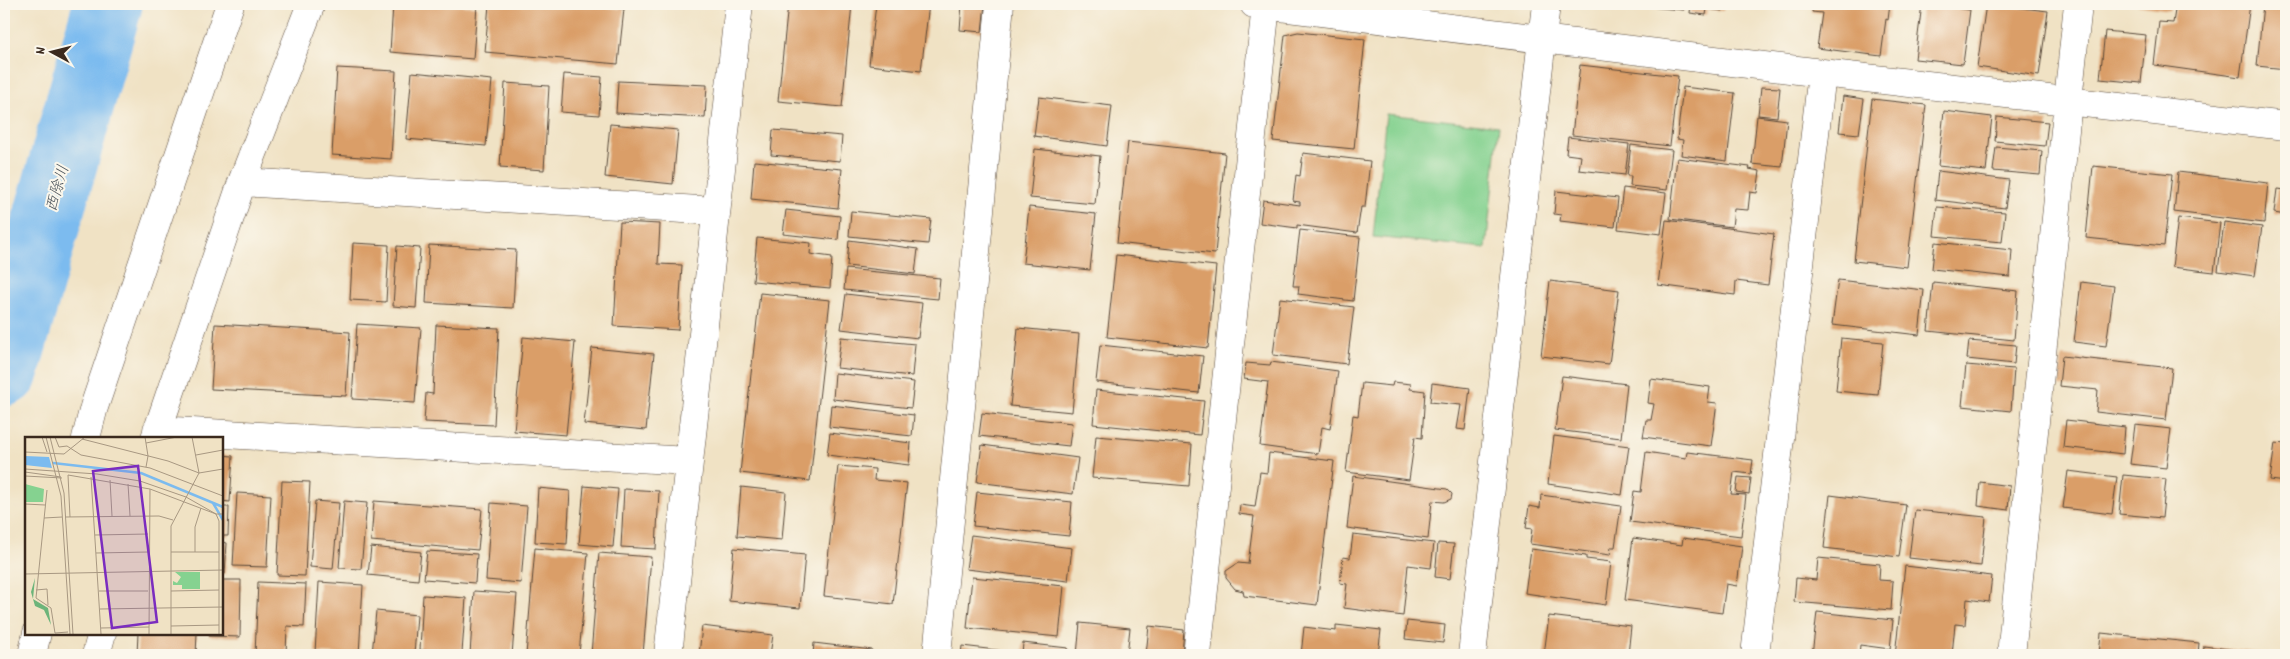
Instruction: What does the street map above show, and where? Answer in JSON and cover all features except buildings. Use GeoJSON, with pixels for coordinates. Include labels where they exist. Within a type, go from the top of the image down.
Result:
{"type":"FeatureCollection","features":[{"type":"Feature","properties":{"kind":"street"},"geometry":{"type":"LineString","coordinates":[[86,437],[119,333],[230,4]]}},
{"type":"Feature","properties":{"kind":"street"},"geometry":{"type":"LineString","coordinates":[[217,437],[156,434],[242,182],[310,4]]}},
{"type":"Feature","properties":{"kind":"street"},"geometry":{"type":"LineString","coordinates":[[668,655],[739,4]]}},
{"type":"Feature","properties":{"kind":"street"},"geometry":{"type":"LineString","coordinates":[[937,655],[1000,4]]}},
{"type":"Feature","properties":{"kind":"street"},"geometry":{"type":"LineString","coordinates":[[1197,655],[1260,4],[1822,73],[2286,126]]}},
{"type":"Feature","properties":{"kind":"street"},"geometry":{"type":"LineString","coordinates":[[1472,655],[1546,4]]}},
{"type":"Feature","properties":{"kind":"street"},"geometry":{"type":"LineString","coordinates":[[2011,655],[2078,4]]}},
{"type":"Feature","properties":{"kind":"street"},"geometry":{"type":"LineString","coordinates":[[1755,655],[1822,73]]}},
{"type":"Feature","properties":{"kind":"street"},"geometry":{"type":"LineString","coordinates":[[242,182],[716,211]]}},
{"type":"Feature","properties":{"kind":"street"},"geometry":{"type":"LineString","coordinates":[[222,437],[688,460]]}},
{"type":"Feature","properties":{"kind":"street"},"geometry":{"type":"LineString","coordinates":[[32,655],[37,634]]}},
{"type":"Feature","properties":{"kind":"street"},"geometry":{"type":"LineString","coordinates":[[96,655],[102,634]]}},
{"type":"Feature","properties":{"kind":"green space"},"geometry":{"type":"Polygon","coordinates":[[[1386,114],[1499,126],[1486,248],[1373,237],[1386,114]]]}},
{"type":"Feature","properties":{"kind":"waterway","name":"西除川"},"geometry":{"type":"LineString","coordinates":[[4,372],[108,4]]}}]}
